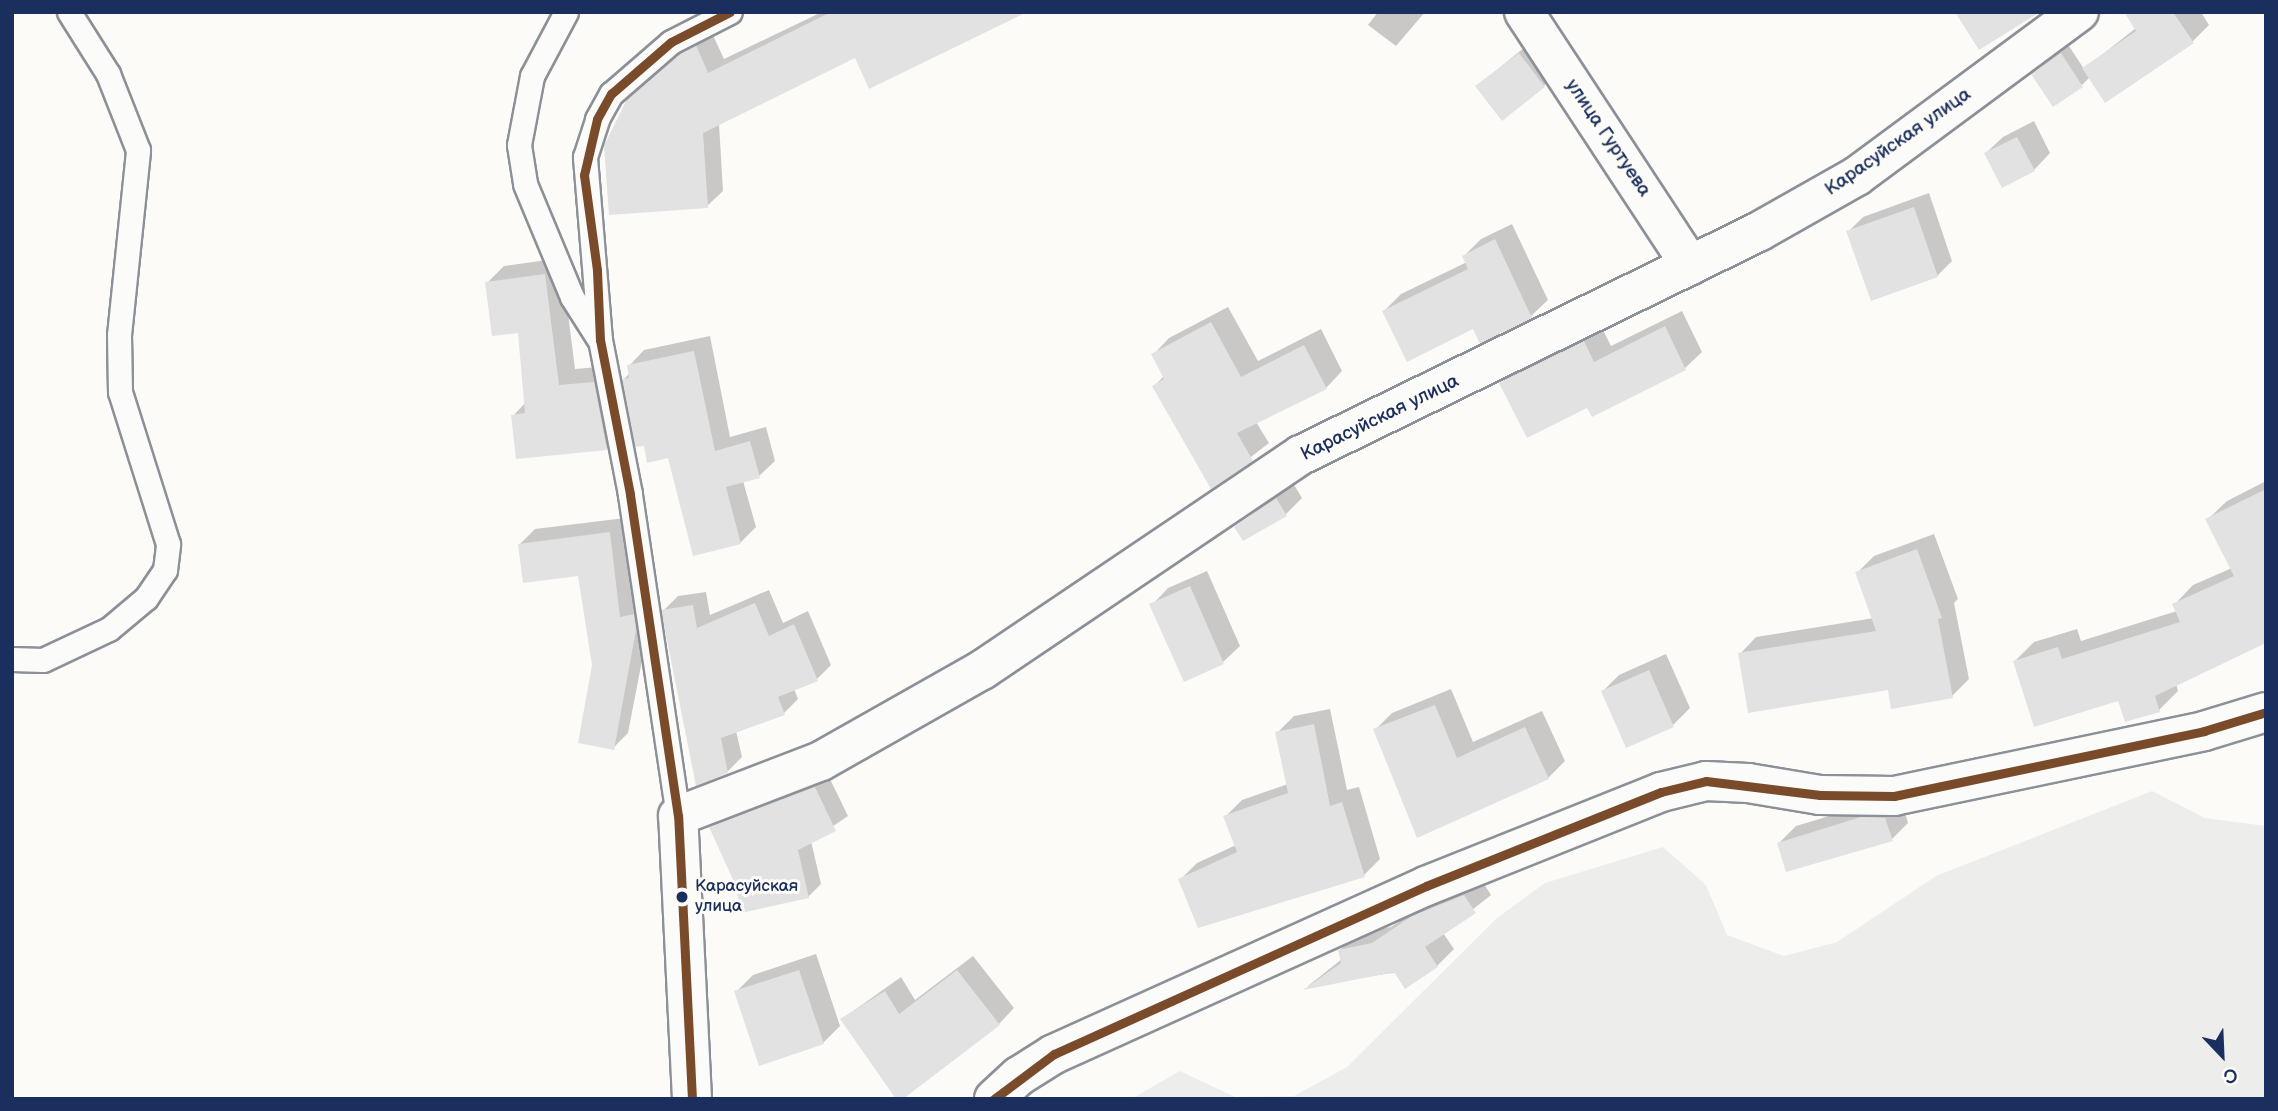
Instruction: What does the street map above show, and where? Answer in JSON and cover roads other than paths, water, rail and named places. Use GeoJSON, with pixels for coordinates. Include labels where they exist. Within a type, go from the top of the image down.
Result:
{"type":"FeatureCollection","features":[{"type":"Feature","properties":{"kind":"street","name":"улица Гуртуева"},"geometry":{"type":"LineString","coordinates":[[1524,12],[1690,265]]}},
{"type":"Feature","properties":{"kind":"street","name":"Карасуйская улица"},"geometry":{"type":"LineString","coordinates":[[678,816],[821,761],[982,670],[1301,455],[1690,265],[1857,176],[2079,12]]}},
{"type":"Feature","properties":{"kind":"street"},"geometry":{"type":"LineString","coordinates":[[994,1099],[1019,1076],[1054,1054],[1426,886],[1661,792],[1706,781],[1748,783],[1820,795],[1894,796],[2204,731],[2266,712]]}},
{"type":"Feature","properties":{"kind":"street"},"geometry":{"type":"LineString","coordinates":[[678,816],[692,1099]]}},
{"type":"Feature","properties":{"kind":"lane"},"geometry":{"type":"LineString","coordinates":[[12,659],[43,660],[109,629],[146,598],[165,570],[168,544],[120,392],[119,335],[138,150],[108,74],[69,12]]}},
{"type":"Feature","properties":{"kind":"lane"},"geometry":{"type":"LineString","coordinates":[[566,12],[532,76],[519,145],[525,184],[572,297],[600,340]]}},
{"type":"Feature","properties":{"kind":"lane"},"geometry":{"type":"LineString","coordinates":[[678,816],[634,520],[600,340],[597,270],[584,175],[597,119],[611,94],[638,67],[671,41],[730,12]]}},
{"type":"Feature","properties":{"kind":"place","name":"Карасуйская улица"},"geometry":{"type":"Point","coordinates":[682,897]}}]}
